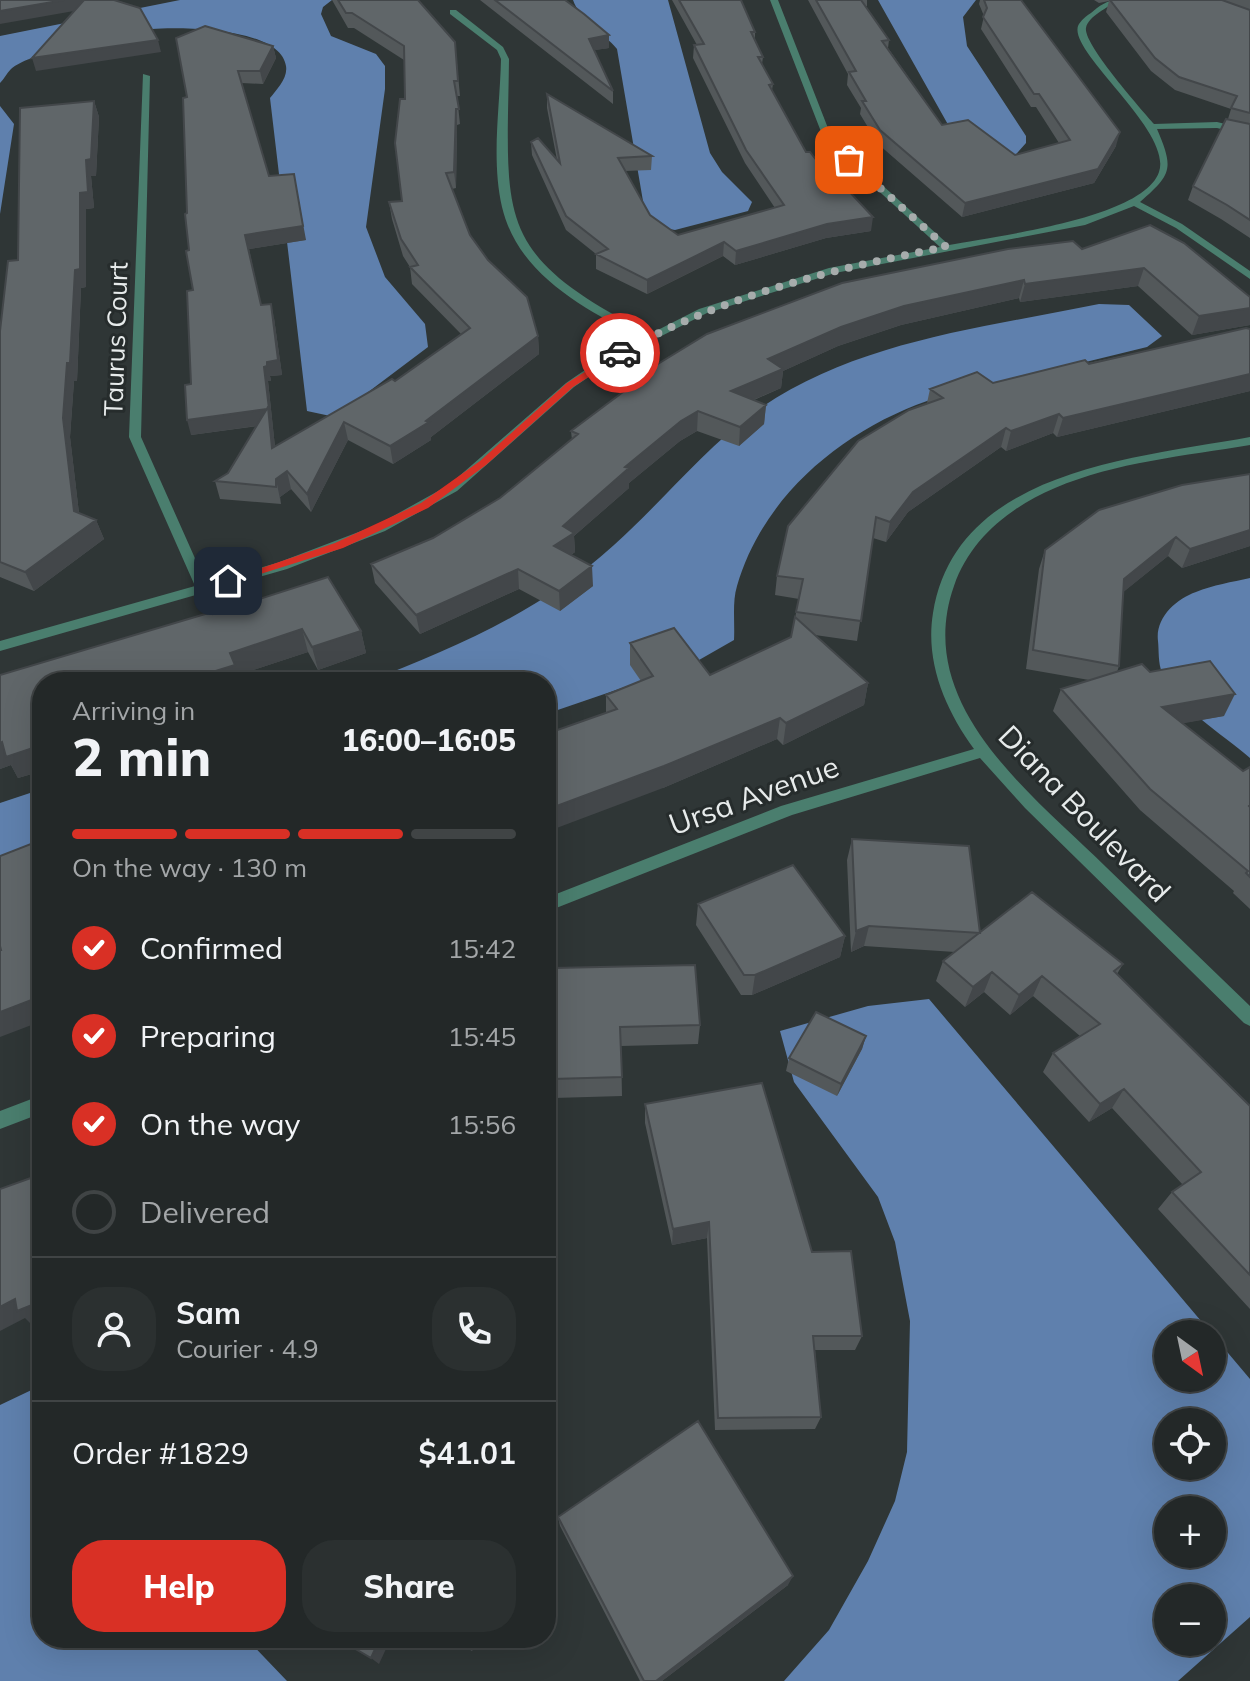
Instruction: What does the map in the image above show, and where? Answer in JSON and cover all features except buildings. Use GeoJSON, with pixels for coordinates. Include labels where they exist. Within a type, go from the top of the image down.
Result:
{"type":"FeatureCollection","features":[{"type":"Feature","properties":{"kind":"street"},"geometry":{"type":"LineString","coordinates":[[774,0],[829,142],[946,247]]}},
{"type":"Feature","properties":{"kind":"street"},"geometry":{"type":"LineString","coordinates":[[0,646],[339,545],[424,506],[483,463],[570,385],[648,337],[703,311],[779,285],[846,267],[1085,222],[1134,203],[1158,182],[1164,172],[1165,158],[1152,127],[1108,75],[1082,35],[1082,26],[1089,17],[1114,0]]}},
{"type":"Feature","properties":{"kind":"street"},"geometry":{"type":"LineString","coordinates":[[453,12],[500,49],[505,59],[504,184],[507,210],[519,238],[535,263],[550,277],[617,321],[648,337]]}},
{"type":"Feature","properties":{"kind":"street","name":"Taurus Court"},"geometry":{"type":"LineString","coordinates":[[146,76],[135,437],[202,588]]}},
{"type":"Feature","properties":{"kind":"street"},"geometry":{"type":"LineString","coordinates":[[1152,127],[1217,125],[1250,133]]}},
{"type":"Feature","properties":{"kind":"street"},"geometry":{"type":"LineString","coordinates":[[1134,203],[1179,226],[1250,276]]}},
{"type":"Feature","properties":{"kind":"street","name":"Diana Boulevard"},"geometry":{"type":"LineString","coordinates":[[1250,441],[1116,466],[1065,480],[1028,495],[997,514],[977,534],[947,578],[937,631],[946,683],[984,751],[1027,800],[1250,1018]]}},
{"type":"Feature","properties":{"kind":"street","name":"Ursa Avenue"},"geometry":{"type":"LineString","coordinates":[[556,901],[787,810],[984,751]]}},
{"type":"Feature","properties":{"kind":"street"},"geometry":{"type":"LineString","coordinates":[[0,1120],[32,1108]]}},
{"type":"Feature","properties":{"kind":"water"},"geometry":{"type":"Polygon","coordinates":[[[180,0],[332,0],[323,7],[321,14],[331,36],[376,54],[385,66],[385,89],[366,227],[385,277],[425,324],[428,347],[335,417],[307,411],[270,98],[285,75],[286,66],[280,53],[266,43],[227,32],[152,29],[101,38],[37,56],[11,69],[0,83],[0,36],[180,0]]]}},
{"type":"Feature","properties":{"kind":"water"},"geometry":{"type":"Polygon","coordinates":[[[573,0],[668,0],[710,153],[722,172],[752,202],[748,211],[675,230],[659,227],[644,207],[617,49],[586,20],[573,0]]]}},
{"type":"Feature","properties":{"kind":"water"},"geometry":{"type":"Polygon","coordinates":[[[878,0],[976,0],[963,17],[967,46],[1026,136],[1026,143],[1010,161],[955,137],[878,0]]]}},
{"type":"Feature","properties":{"kind":"water"},"geometry":{"type":"Polygon","coordinates":[[[0,106],[14,124],[0,214],[0,106]]]}},
{"type":"Feature","properties":{"kind":"water"},"geometry":{"type":"Polygon","coordinates":[[[1099,304],[1129,305],[1162,336],[1147,347],[927,401],[895,414],[836,449],[786,496],[749,553],[735,592],[734,640],[692,664],[556,711],[556,672],[391,672],[465,641],[558,589],[614,545],[736,427],[793,388],[877,353],[965,330],[1099,304]]]}},
{"type":"Feature","properties":{"kind":"water"},"geometry":{"type":"Polygon","coordinates":[[[1250,578],[1250,758],[1201,719],[1169,685],[1160,665],[1158,633],[1163,617],[1181,599],[1209,587],[1250,578]]]}},
{"type":"Feature","properties":{"kind":"water"},"geometry":{"type":"Polygon","coordinates":[[[32,792],[32,892],[0,903],[0,803],[32,792]]]}},
{"type":"Feature","properties":{"kind":"water"},"geometry":{"type":"Polygon","coordinates":[[[929,999],[1200,1320],[1154,1320],[1154,1392],[1226,1392],[1226,1351],[1250,1379],[1250,1617],[1226,1638],[1226,1584],[1154,1584],[1154,1656],[1206,1656],[1178,1681],[784,1681],[829,1630],[868,1561],[895,1501],[907,1452],[910,1321],[895,1242],[878,1197],[794,1082],[780,1031],[868,1006],[929,999]]]}},
{"type":"Feature","properties":{"kind":"water"},"geometry":{"type":"Polygon","coordinates":[[[32,1390],[32,1648],[256,1648],[287,1681],[0,1681],[0,1405],[32,1390]]]}},
{"type":"Feature","properties":{"kind":"way so far"},"geometry":{"type":"LineString","coordinates":[[620,353],[703,311],[759,291],[833,270],[946,247],[849,160]]}},
{"type":"Feature","properties":{"kind":"route"},"geometry":{"type":"LineString","coordinates":[[228,581],[339,545],[424,506],[453,488],[570,385],[620,353]]}}]}
